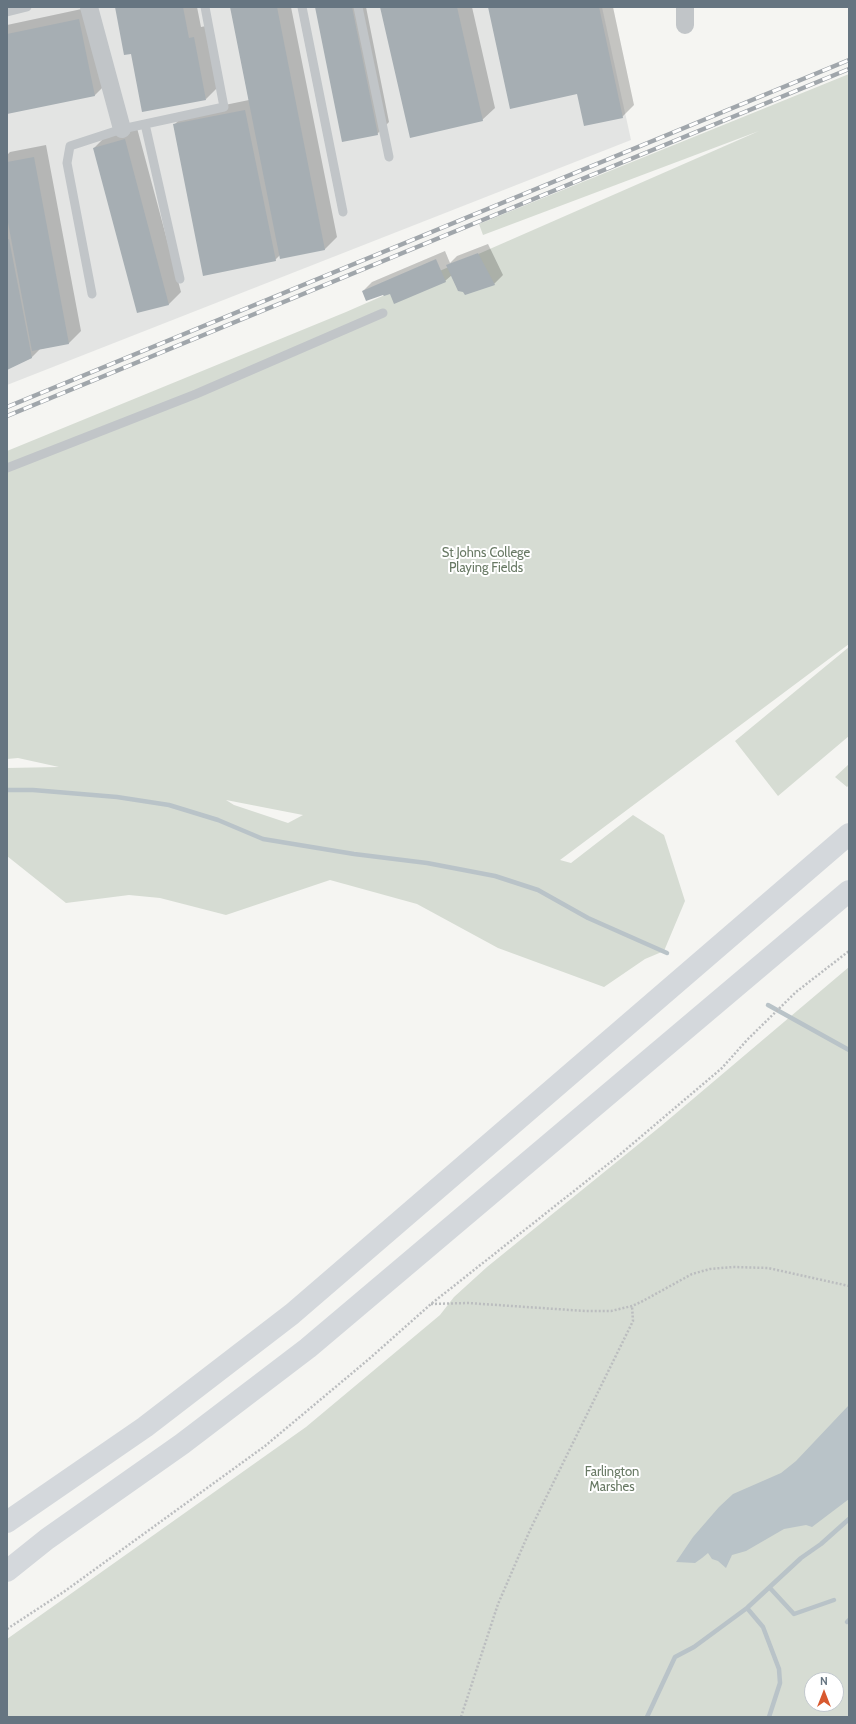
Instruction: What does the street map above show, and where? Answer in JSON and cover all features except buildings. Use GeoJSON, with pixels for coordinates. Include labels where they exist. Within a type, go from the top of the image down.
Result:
{"type":"FeatureCollection","features":[{"type":"Feature","properties":{"kind":"highway"},"geometry":{"type":"LineString","coordinates":[[7,1522],[145,1428],[292,1314],[849,834]]}},
{"type":"Feature","properties":{"kind":"highway"},"geometry":{"type":"LineString","coordinates":[[7,1571],[47,1539],[182,1444],[308,1348],[849,891]]}},
{"type":"Feature","properties":{"kind":"highway"},"geometry":{"type":"LineString","coordinates":[[7,1563],[47,1539]]}},
{"type":"Feature","properties":{"kind":"street"},"geometry":{"type":"LineString","coordinates":[[89,7],[122,129]]}},
{"type":"Feature","properties":{"kind":"lane"},"geometry":{"type":"LineString","coordinates":[[7,12],[27,7]]}},
{"type":"Feature","properties":{"kind":"lane"},"geometry":{"type":"LineString","coordinates":[[92,294],[67,163],[70,146],[122,129],[224,107],[205,7]]}},
{"type":"Feature","properties":{"kind":"lane"},"geometry":{"type":"LineString","coordinates":[[302,7],[343,212]]}},
{"type":"Feature","properties":{"kind":"lane"},"geometry":{"type":"LineString","coordinates":[[358,7],[389,157]]}},
{"type":"Feature","properties":{"kind":"lane"},"geometry":{"type":"LineString","coordinates":[[145,124],[180,279]]}},
{"type":"Feature","properties":{"kind":"lane"},"geometry":{"type":"LineString","coordinates":[[7,468],[203,392],[383,313]]}},
{"type":"Feature","properties":{"kind":"path"},"geometry":{"type":"LineString","coordinates":[[7,1629],[65,1591],[265,1446],[369,1359],[431,1304],[623,1152],[722,1068],[768,1019],[796,992],[849,951]]}},
{"type":"Feature","properties":{"kind":"path"},"geometry":{"type":"LineString","coordinates":[[431,1304],[468,1303],[585,1311],[611,1311],[632,1306],[692,1274],[710,1269],[733,1267],[768,1268],[849,1286]]}},
{"type":"Feature","properties":{"kind":"path"},"geometry":{"type":"LineString","coordinates":[[461,1717],[498,1604],[530,1530],[633,1321],[632,1306]]}},
{"type":"Feature","properties":{"kind":"shaded area"},"geometry":{"type":"Polygon","coordinates":[[[7,7],[602,7],[631,140],[7,385],[7,7]]]}},
{"type":"Feature","properties":{"kind":"shaded area"},"geometry":{"type":"Polygon","coordinates":[[[849,1405],[849,1499],[812,1527],[806,1525],[784,1529],[746,1551],[732,1555],[726,1568],[718,1561],[712,1559],[708,1553],[695,1563],[676,1562],[693,1537],[719,1507],[733,1494],[781,1473],[796,1461],[849,1405]]]}},
{"type":"Feature","properties":{"kind":"green space","name":"St Johns College Playing Fields"},"geometry":{"type":"Polygon","coordinates":[[[849,74],[849,644],[560,860],[571,863],[633,815],[664,835],[685,901],[664,951],[645,959],[604,987],[498,948],[417,904],[330,880],[226,915],[160,898],[129,895],[66,903],[7,856],[7,768],[59,767],[18,758],[7,759],[7,451],[346,312],[759,131],[483,235],[479,224],[849,74]],[[226,800],[234,805],[288,823],[303,815],[226,800]]]}},
{"type":"Feature","properties":{"kind":"green space"},"geometry":{"type":"Polygon","coordinates":[[[849,647],[849,736],[778,796],[735,741],[849,647]]]}},
{"type":"Feature","properties":{"kind":"green space"},"geometry":{"type":"Polygon","coordinates":[[[849,764],[849,785],[847,787],[835,777],[849,764]]]}},
{"type":"Feature","properties":{"kind":"green space","name":"Farlington Marshes"},"geometry":{"type":"Polygon","coordinates":[[[849,967],[849,1717],[7,1717],[7,1639],[306,1427],[440,1315],[454,1297],[487,1267],[661,1126],[849,967]]]}},
{"type":"Feature","properties":{"kind":"waterway"},"geometry":{"type":"LineString","coordinates":[[7,790],[33,790],[117,797],[169,805],[218,820],[263,839],[354,854],[427,863],[495,876],[538,890],[588,918],[667,953]]}},
{"type":"Feature","properties":{"kind":"waterway"},"geometry":{"type":"LineString","coordinates":[[768,1005],[849,1050]]}},
{"type":"Feature","properties":{"kind":"waterway"},"geometry":{"type":"LineString","coordinates":[[647,1717],[675,1657],[694,1647],[747,1608],[801,1558],[821,1544],[849,1519]]}},
{"type":"Feature","properties":{"kind":"waterway"},"geometry":{"type":"LineString","coordinates":[[770,1588],[794,1614],[834,1600]]}},
{"type":"Feature","properties":{"kind":"waterway"},"geometry":{"type":"LineString","coordinates":[[747,1608],[763,1627],[779,1669],[780,1683],[769,1717]]}},
{"type":"Feature","properties":{"kind":"railway"},"geometry":{"type":"LineString","coordinates":[[7,407],[849,60]]}},
{"type":"Feature","properties":{"kind":"railway"},"geometry":{"type":"LineString","coordinates":[[7,416],[849,69]]}}]}
